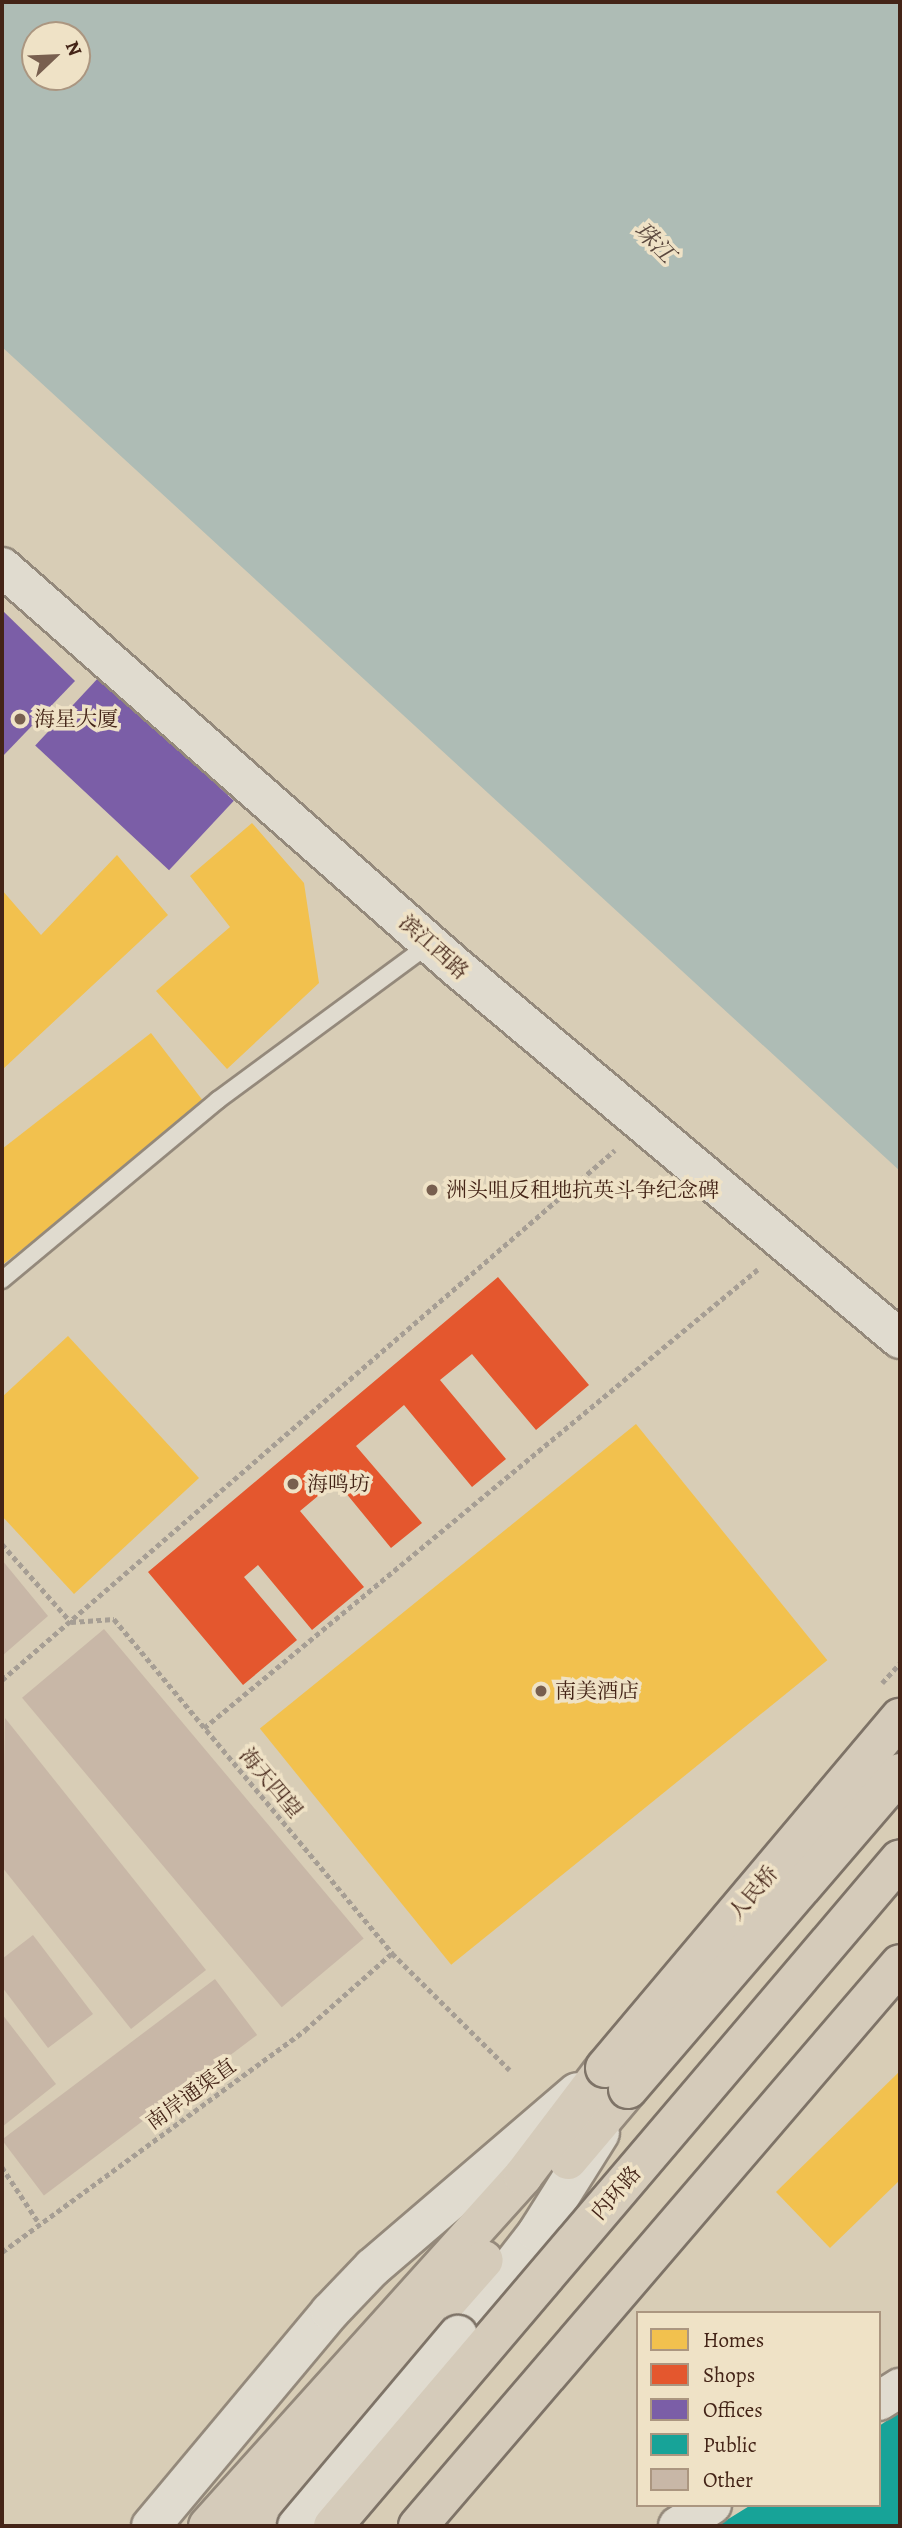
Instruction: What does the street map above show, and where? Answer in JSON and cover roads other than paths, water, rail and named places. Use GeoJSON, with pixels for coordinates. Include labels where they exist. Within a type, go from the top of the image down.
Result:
{"type":"FeatureCollection","features":[{"type":"Feature","properties":{"kind":"main road","name":"滨江西路"},"geometry":{"type":"LineString","coordinates":[[2,567],[431,943],[886,1329],[900,1350]]}},
{"type":"Feature","properties":{"kind":"main road","name":"人民桥"},"geometry":{"type":"LineString","coordinates":[[617,2078],[900,1718]]}},
{"type":"Feature","properties":{"kind":"main road","name":"人民桥"},"geometry":{"type":"LineString","coordinates":[[617,2078],[900,1773]]}},
{"type":"Feature","properties":{"kind":"main road","name":"内环路"},"geometry":{"type":"LineString","coordinates":[[333,2526],[900,1860]]}},
{"type":"Feature","properties":{"kind":"main road"},"geometry":{"type":"LineString","coordinates":[[418,2526],[900,1964]]}},
{"type":"Feature","properties":{"kind":"main road"},"geometry":{"type":"LineString","coordinates":[[151,2526],[372,2268],[617,2078]]}},
{"type":"Feature","properties":{"kind":"main road"},"geometry":{"type":"LineString","coordinates":[[208,2526],[523,2176],[617,2078]]}},
{"type":"Feature","properties":{"kind":"main road"},"geometry":{"type":"LineString","coordinates":[[250,2526],[617,2078]]}},
{"type":"Feature","properties":{"kind":"main road"},"geometry":{"type":"LineString","coordinates":[[297,2526],[458,2335],[537,2233],[617,2078]]}},
{"type":"Feature","properties":{"kind":"main road"},"geometry":{"type":"LineString","coordinates":[[881,2400],[900,2388]]}},
{"type":"Feature","properties":{"kind":"main road"},"geometry":{"type":"LineString","coordinates":[[678,2526],[709,2507]]}},
{"type":"Feature","properties":{"kind":"lane"},"geometry":{"type":"LineString","coordinates":[[2,1280],[218,1100],[431,943]]}},
{"type":"Feature","properties":{"kind":"water","name":"珠江"},"geometry":{"type":"Polygon","coordinates":[[[2,2],[900,2],[900,1171],[2,347],[2,2]]]}},
{"type":"Feature","properties":{"kind":"place","name":"海星大厦"},"geometry":{"type":"Point","coordinates":[20,719]}},
{"type":"Feature","properties":{"kind":"place","name":"洲头咀反租地抗英斗争纪念碑"},"geometry":{"type":"Point","coordinates":[432,1190]}},
{"type":"Feature","properties":{"kind":"place","name":"海鸣坊"},"geometry":{"type":"Point","coordinates":[293,1484]}},
{"type":"Feature","properties":{"kind":"place","name":"南美酒店"},"geometry":{"type":"Point","coordinates":[541,1691]}}]}
